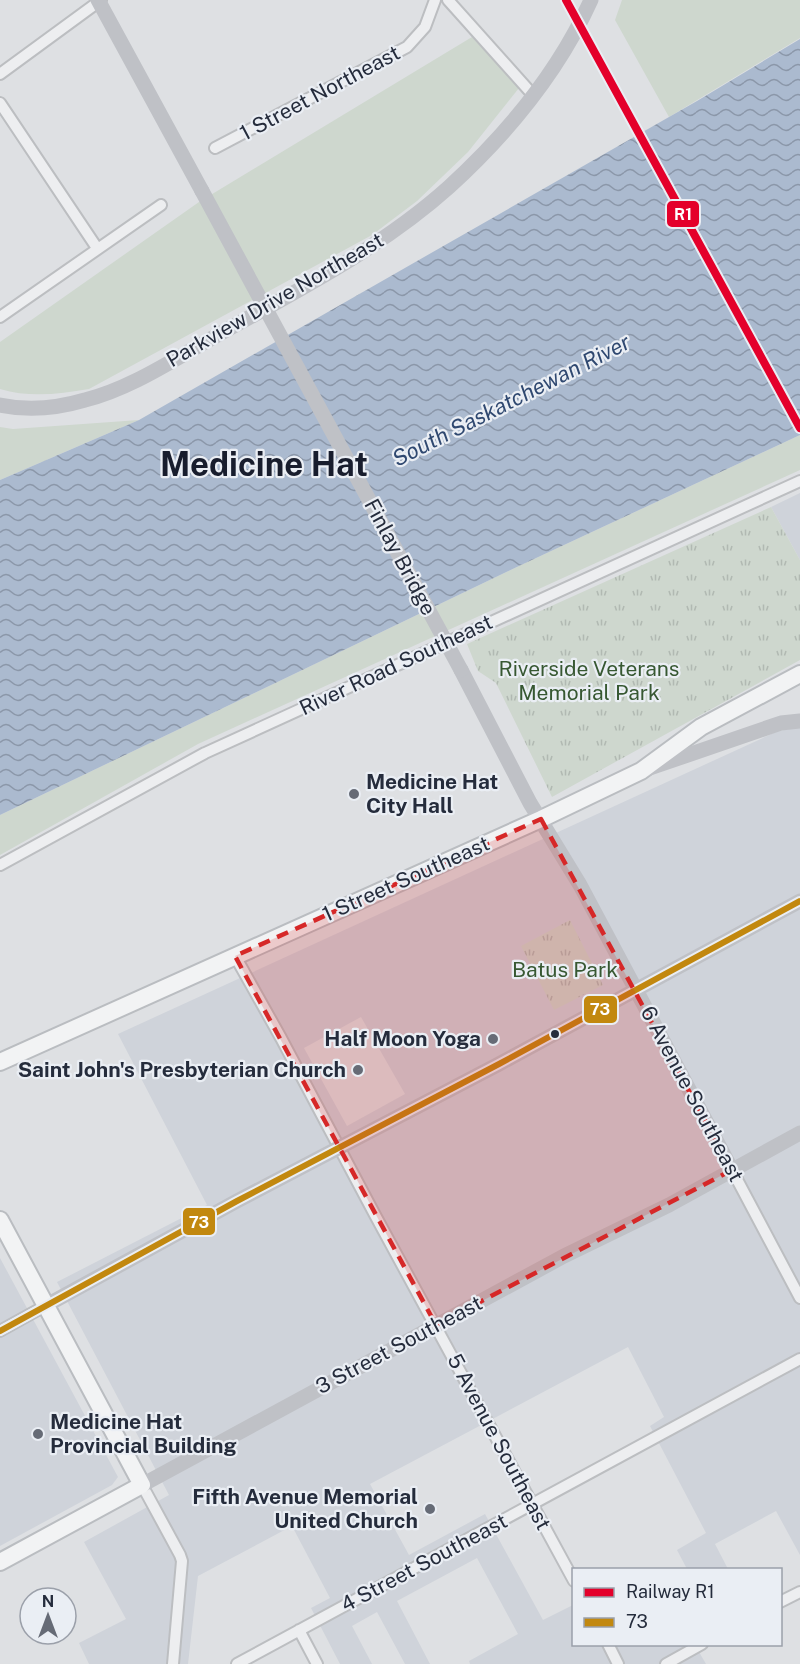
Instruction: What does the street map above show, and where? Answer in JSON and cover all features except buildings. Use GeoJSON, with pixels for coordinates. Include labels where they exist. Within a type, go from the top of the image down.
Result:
{"type":"FeatureCollection","features":[{"type":"Feature","properties":{"kind":"main road","name":"1 Street Southeast"},"geometry":{"type":"LineString","coordinates":[[0,1062],[541,819],[641,771],[701,727],[800,675]]}},
{"type":"Feature","properties":{"kind":"main road"},"geometry":{"type":"LineString","coordinates":[[0,1220],[142,1485]]}},
{"type":"Feature","properties":{"kind":"main road","name":"3 Street Southeast"},"geometry":{"type":"LineString","coordinates":[[0,1562],[142,1485]]}},
{"type":"Feature","properties":{"kind":"street","name":"1 Street Northeast"},"geometry":{"type":"LineString","coordinates":[[215,148],[407,47],[425,27],[435,0]]}},
{"type":"Feature","properties":{"kind":"street"},"geometry":{"type":"LineString","coordinates":[[448,0],[533,95]]}},
{"type":"Feature","properties":{"kind":"street","name":"Parkview Drive Northeast"},"geometry":{"type":"LineString","coordinates":[[0,405],[42,408],[86,400],[108,392],[154,370],[337,268],[416,215],[474,162],[533,95],[565,48],[591,0]]}},
{"type":"Feature","properties":{"kind":"street"},"geometry":{"type":"LineString","coordinates":[[0,74],[99,1]]}},
{"type":"Feature","properties":{"kind":"street","name":"Finlay Bridge"},"geometry":{"type":"LineString","coordinates":[[99,1],[461,670]]}},
{"type":"Feature","properties":{"kind":"street"},"geometry":{"type":"LineString","coordinates":[[0,103],[97,248]]}},
{"type":"Feature","properties":{"kind":"street"},"geometry":{"type":"LineString","coordinates":[[0,317],[161,205]]}},
{"type":"Feature","properties":{"kind":"street","name":"River Road Southeast"},"geometry":{"type":"LineString","coordinates":[[0,865],[205,753],[800,481]]}},
{"type":"Feature","properties":{"kind":"street","name":"6 Avenue Southeast"},"geometry":{"type":"LineString","coordinates":[[461,670],[530,802],[580,885],[800,1298]]}},
{"type":"Feature","properties":{"kind":"street"},"geometry":{"type":"LineString","coordinates":[[641,771],[782,723],[800,720]]}},
{"type":"Feature","properties":{"kind":"street"},"geometry":{"type":"LineString","coordinates":[[0,1331],[338,1147],[499,1064],[800,902]]}},
{"type":"Feature","properties":{"kind":"street","name":"5 Avenue Southeast"},"geometry":{"type":"LineString","coordinates":[[235,956],[572,1579]]}},
{"type":"Feature","properties":{"kind":"street","name":"3 Street Southeast"},"geometry":{"type":"LineString","coordinates":[[142,1485],[564,1256],[669,1205],[800,1133]]}},
{"type":"Feature","properties":{"kind":"street","name":"4 Street Southeast"},"geometry":{"type":"LineString","coordinates":[[237,1664],[800,1359]]}},
{"type":"Feature","properties":{"kind":"street"},"geometry":{"type":"LineString","coordinates":[[142,1485],[182,1562],[172,1664]]}},
{"type":"Feature","properties":{"kind":"street"},"geometry":{"type":"LineString","coordinates":[[782,1601],[800,1592]]}},
{"type":"Feature","properties":{"kind":"street"},"geometry":{"type":"LineString","coordinates":[[299,1630],[317,1664]]}},
{"type":"Feature","properties":{"kind":"street"},"geometry":{"type":"LineString","coordinates":[[609,1646],[618,1664]]}},
{"type":"Feature","properties":{"kind":"street"},"geometry":{"type":"LineString","coordinates":[[666,1664],[698,1646]]}},
{"type":"Feature","properties":{"kind":"highlighted area"},"geometry":{"type":"Polygon","coordinates":[[[541,819],[732,1170],[436,1325],[235,956],[541,819]]]}},
{"type":"Feature","properties":{"kind":"shaded area"},"geometry":{"type":"Polygon","coordinates":[[[800,493],[800,560],[771,507],[800,493]]]}},
{"type":"Feature","properties":{"kind":"shaded area"},"geometry":{"type":"Polygon","coordinates":[[[800,727],[800,1555],[776,1511],[715,1544],[727,1568],[686,1568],[677,1550],[706,1533],[650,1426],[664,1417],[628,1347],[370,1484],[409,1555],[485,1514],[543,1620],[572,1606],[572,1646],[696,1646],[706,1664],[470,1664],[469,1661],[518,1634],[477,1558],[397,1601],[430,1664],[405,1664],[377,1612],[352,1626],[372,1664],[340,1664],[311,1608],[330,1598],[292,1526],[198,1576],[188,1664],[89,1664],[79,1643],[126,1619],[84,1542],[169,1495],[57,1282],[207,1205],[118,1034],[778,731],[800,727]],[[361,1017],[304,1048],[347,1126],[405,1094],[361,1017]]]}},
{"type":"Feature","properties":{"kind":"shaded area"},"geometry":{"type":"Polygon","coordinates":[[[0,1258],[118,1477],[112,1485],[0,1546],[0,1258]]]}},
{"type":"Feature","properties":{"kind":"green space"},"geometry":{"type":"Polygon","coordinates":[[[622,0],[800,0],[800,38],[669,117],[615,20],[622,0]]]}},
{"type":"Feature","properties":{"kind":"green space"},"geometry":{"type":"Polygon","coordinates":[[[472,37],[519,88],[468,152],[417,201],[372,235],[89,389],[56,394],[22,394],[0,389],[0,342],[199,202],[472,37]]]}},
{"type":"Feature","properties":{"kind":"green space"},"geometry":{"type":"Polygon","coordinates":[[[139,420],[0,480],[0,427],[13,429],[139,420]]]}},
{"type":"Feature","properties":{"kind":"green space"},"geometry":{"type":"Polygon","coordinates":[[[800,435],[800,470],[198,744],[0,855],[0,815],[519,566],[800,435]]]}},
{"type":"Feature","properties":{"kind":"green space","name":"Riverside Veterans Memorial Park"},"geometry":{"type":"Polygon","coordinates":[[[771,507],[800,560],[800,660],[552,797],[496,683],[478,671],[467,644],[771,507]]]}},
{"type":"Feature","properties":{"kind":"green space","name":"Batus Park"},"geometry":{"type":"Polygon","coordinates":[[[570,920],[603,985],[554,1010],[521,946],[570,920]]]}},
{"type":"Feature","properties":{"kind":"water","name":"South Saskatchewan River"},"geometry":{"type":"Polygon","coordinates":[[[800,39],[800,435],[519,566],[0,815],[0,480],[139,420],[697,101],[800,39]]]}},
{"type":"Feature","properties":{"kind":"rail line","name":"R1"},"geometry":{"type":"LineString","coordinates":[[566,0],[800,428]]}},
{"type":"Feature","properties":{"kind":"transit line","name":"73"},"geometry":{"type":"LineString","coordinates":[[0,1331],[237,1201],[499,1064],[800,901]]}},
{"type":"Feature","properties":{"kind":"place","name":"Medicine Hat City Hall"},"geometry":{"type":"Point","coordinates":[354,794]}},
{"type":"Feature","properties":{"kind":"place","name":"Half Moon Yoga"},"geometry":{"type":"Point","coordinates":[493,1039]}},
{"type":"Feature","properties":{"kind":"place","name":"Saint John's Presbyterian Church"},"geometry":{"type":"Point","coordinates":[358,1070]}},
{"type":"Feature","properties":{"kind":"place","name":"Medicine Hat Provincial Building"},"geometry":{"type":"Point","coordinates":[38,1434]}},
{"type":"Feature","properties":{"kind":"place","name":"Fifth Avenue Memorial United Church"},"geometry":{"type":"Point","coordinates":[430,1509]}},
{"type":"Feature","properties":{"kind":"district","name":"Medicine Hat"},"geometry":{"type":"Point","coordinates":[264,464]}}]}
